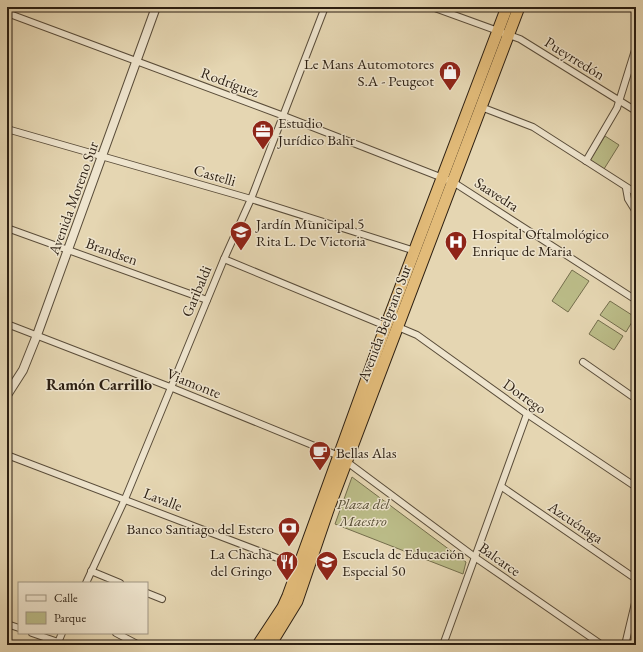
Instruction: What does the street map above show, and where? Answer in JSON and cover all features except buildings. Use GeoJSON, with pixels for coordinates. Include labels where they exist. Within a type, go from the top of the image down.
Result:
{"type":"FeatureCollection","features":[{"type":"Feature","properties":{"kind":"highway","name":"Avenida Belgrano Sur"},"geometry":{"type":"LineString","coordinates":[[270,645],[297,601],[309,570],[343,458],[386,326],[415,251],[481,107],[504,34],[507,7]]}},
{"type":"Feature","properties":{"kind":"highway","name":"Avenida Belgrano Sur"},"geometry":{"type":"LineString","coordinates":[[258,645],[283,607],[297,566],[398,327],[448,180],[504,34],[519,7]]}},
{"type":"Feature","properties":{"kind":"street","name":"Avenida Moreno Sur"},"geometry":{"type":"LineString","coordinates":[[7,396],[23,370],[37,336],[156,7]]}},
{"type":"Feature","properties":{"kind":"street","name":"Garibaldi"},"geometry":{"type":"LineString","coordinates":[[86,582],[125,499],[170,387],[251,199],[325,7]]}},
{"type":"Feature","properties":{"kind":"street","name":"Pueyrredón"},"geometry":{"type":"LineString","coordinates":[[432,7],[520,39],[636,111]]}},
{"type":"Feature","properties":{"kind":"street","name":"Rodríguez"},"geometry":{"type":"LineString","coordinates":[[7,13],[284,116],[448,180]]}},
{"type":"Feature","properties":{"kind":"street"},"geometry":{"type":"LineString","coordinates":[[586,161],[620,101],[636,47]]}},
{"type":"Feature","properties":{"kind":"street"},"geometry":{"type":"LineString","coordinates":[[481,107],[526,123],[636,194]]}},
{"type":"Feature","properties":{"kind":"street","name":"Castelli"},"geometry":{"type":"LineString","coordinates":[[7,129],[251,199],[415,251]]}},
{"type":"Feature","properties":{"kind":"street","name":"Saavedra"},"geometry":{"type":"LineString","coordinates":[[448,180],[636,300]]}},
{"type":"Feature","properties":{"kind":"street"},"geometry":{"type":"LineString","coordinates":[[626,188],[628,199],[636,212]]}},
{"type":"Feature","properties":{"kind":"street","name":"Brandsen"},"geometry":{"type":"LineString","coordinates":[[7,228],[69,249],[207,300]]}},
{"type":"Feature","properties":{"kind":"street"},"geometry":{"type":"LineString","coordinates":[[224,259],[386,326]]}},
{"type":"Feature","properties":{"kind":"street","name":"Viamonte"},"geometry":{"type":"LineString","coordinates":[[7,324],[170,387],[343,458]]}},
{"type":"Feature","properties":{"kind":"street","name":"Dorrego"},"geometry":{"type":"LineString","coordinates":[[398,327],[417,335],[527,414],[636,487]]}},
{"type":"Feature","properties":{"kind":"street"},"geometry":{"type":"LineString","coordinates":[[583,362],[636,399]]}},
{"type":"Feature","properties":{"kind":"street"},"geometry":{"type":"LineString","coordinates":[[443,645],[502,487],[527,414]]}},
{"type":"Feature","properties":{"kind":"street","name":"Lavalle"},"geometry":{"type":"LineString","coordinates":[[7,455],[309,570]]}},
{"type":"Feature","properties":{"kind":"street","name":"Balcarce"},"geometry":{"type":"LineString","coordinates":[[343,458],[476,558],[602,645]]}},
{"type":"Feature","properties":{"kind":"street","name":"Azcuénaga"},"geometry":{"type":"LineString","coordinates":[[502,487],[636,579]]}},
{"type":"Feature","properties":{"kind":"street"},"geometry":{"type":"LineString","coordinates":[[91,572],[117,582]]}},
{"type":"Feature","properties":{"kind":"street"},"geometry":{"type":"LineString","coordinates":[[148,593],[162,599]]}},
{"type":"Feature","properties":{"kind":"street"},"geometry":{"type":"LineString","coordinates":[[625,645],[636,600]]}},
{"type":"Feature","properties":{"kind":"street"},"geometry":{"type":"LineString","coordinates":[[7,624],[18,628]]}},
{"type":"Feature","properties":{"kind":"street"},"geometry":{"type":"LineString","coordinates":[[34,634],[57,644],[62,634]]}},
{"type":"Feature","properties":{"kind":"street"},"geometry":{"type":"LineString","coordinates":[[118,634],[139,645]]}},
{"type":"Feature","properties":{"kind":"green space"},"geometry":{"type":"Polygon","coordinates":[[[605,136],[619,145],[604,169],[590,160],[605,136]]]}},
{"type":"Feature","properties":{"kind":"green space"},"geometry":{"type":"Polygon","coordinates":[[[572,270],[589,281],[568,312],[552,301],[572,270]]]}},
{"type":"Feature","properties":{"kind":"green space"},"geometry":{"type":"Polygon","coordinates":[[[610,301],[635,317],[626,332],[600,315],[610,301]]]}},
{"type":"Feature","properties":{"kind":"green space"},"geometry":{"type":"Polygon","coordinates":[[[598,320],[623,336],[614,350],[589,334],[598,320]]]}},
{"type":"Feature","properties":{"kind":"green space","name":"Plaza del Maestro"},"geometry":{"type":"Polygon","coordinates":[[[352,477],[466,562],[463,574],[335,524],[352,477]]]}},
{"type":"Feature","properties":{"kind":"place","name":"Le Mans Automotores S.A - Peugeot"},"geometry":{"type":"Point","coordinates":[450,92]}},
{"type":"Feature","properties":{"kind":"place","name":"Estudio Jurídico Bahr"},"geometry":{"type":"Point","coordinates":[263,150]}},
{"type":"Feature","properties":{"kind":"place","name":"Jardín Municipal 5 Rita L. De Victoria"},"geometry":{"type":"Point","coordinates":[241,252]}},
{"type":"Feature","properties":{"kind":"place","name":"Hospital Oftalmológico Enrique de Maria"},"geometry":{"type":"Point","coordinates":[456,262]}},
{"type":"Feature","properties":{"kind":"place","name":"Bellas Alas"},"geometry":{"type":"Point","coordinates":[320,472]}},
{"type":"Feature","properties":{"kind":"place","name":"Banco Santiago del Estero"},"geometry":{"type":"Point","coordinates":[289,548]}},
{"type":"Feature","properties":{"kind":"place","name":"La Chacha del Gringo"},"geometry":{"type":"Point","coordinates":[287,582]}},
{"type":"Feature","properties":{"kind":"place","name":"Escuela de Educación Especial 50"},"geometry":{"type":"Point","coordinates":[327,582]}},
{"type":"Feature","properties":{"kind":"district","name":"Ramón Carrillo"},"geometry":{"type":"Point","coordinates":[99,384]}}]}
